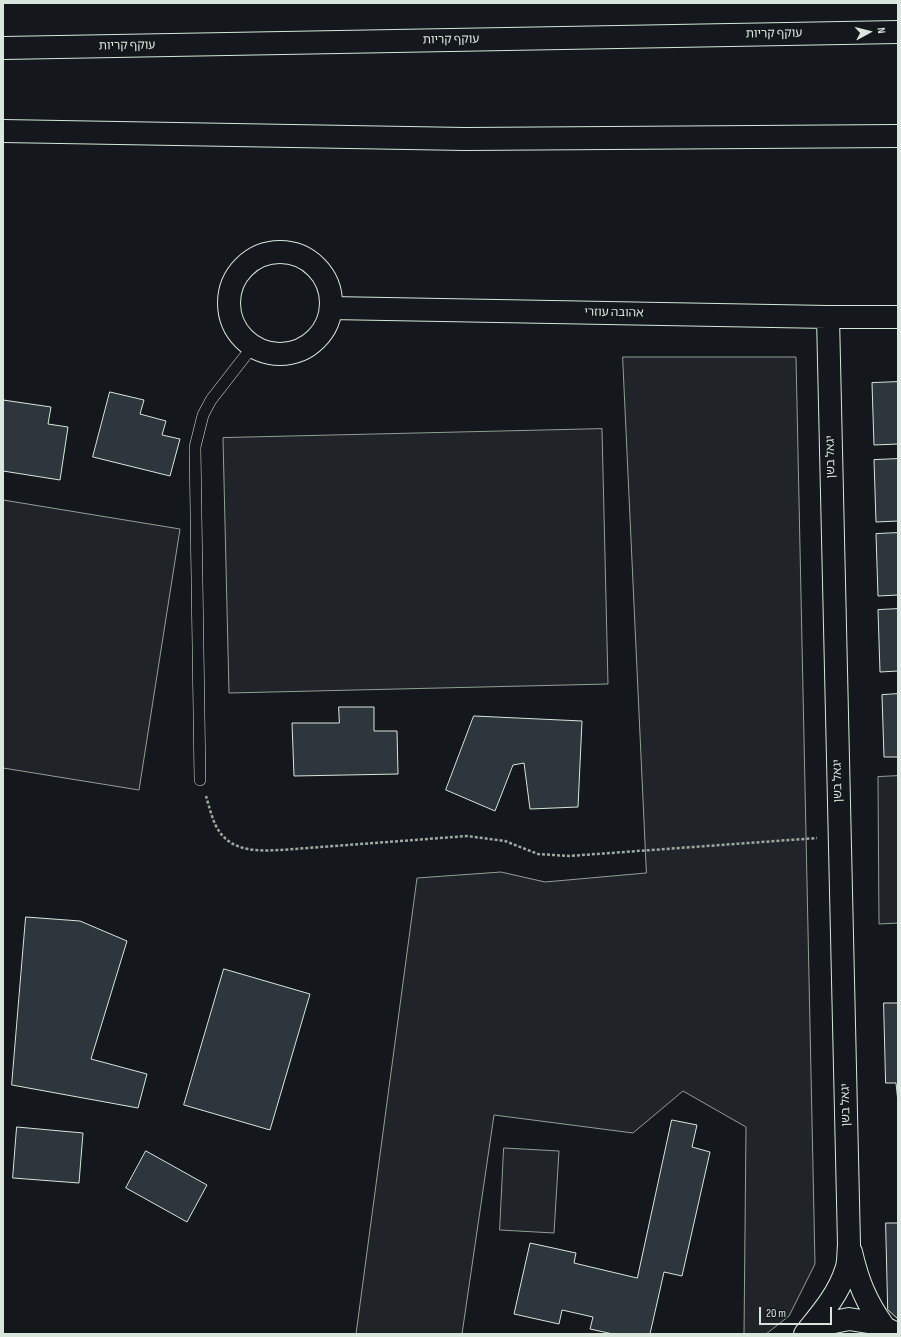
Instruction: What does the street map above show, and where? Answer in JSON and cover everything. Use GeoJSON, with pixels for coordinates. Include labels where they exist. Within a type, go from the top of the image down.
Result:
{"type":"FeatureCollection","features":[{"type":"Feature","properties":{"kind":"main road","name":"עוקף קריות"},"geometry":{"type":"LineString","coordinates":[[3,48],[898,32]]}},
{"type":"Feature","properties":{"kind":"main road"},"geometry":{"type":"LineString","coordinates":[[3,131],[465,139],[898,136]]}},
{"type":"Feature","properties":{"kind":"main road"},"geometry":{"type":"LineString","coordinates":[[282,252],[298,255],[313,263],[324,276],[330,291],[331,308],[326,324],[316,338],[303,348],[286,353],[269,352],[253,346],[241,335],[232,320],[229,303],[232,287],[239,272],[251,260],[266,254],[282,252]]}},
{"type":"Feature","properties":{"kind":"main road","name":"אהובה עוזרי"},"geometry":{"type":"LineString","coordinates":[[331,308],[898,317]]}},
{"type":"Feature","properties":{"kind":"main road","name":"יגאל בשן"},"geometry":{"type":"LineString","coordinates":[[805,1334],[827,1307],[837,1290],[846,1269],[849,1245],[828,317]]}},
{"type":"Feature","properties":{"kind":"main road","name":"יגאל בשן"},"geometry":{"type":"LineString","coordinates":[[849,1245],[856,1274],[870,1309],[890,1331]]}},
{"type":"Feature","properties":{"kind":"main road"},"geometry":{"type":"LineString","coordinates":[[805,1334],[824,1324],[849,1319],[874,1323],[890,1331]]}},
{"type":"Feature","properties":{"kind":"lane"},"geometry":{"type":"LineString","coordinates":[[200,780],[195,447],[203,415],[211,400],[253,346]]}},
{"type":"Feature","properties":{"kind":"path"},"geometry":{"type":"LineString","coordinates":[[200,780],[218,830],[229,842],[241,848],[258,851],[467,836],[505,841],[538,854],[569,856],[840,836]]}},
{"type":"Feature","properties":{"kind":"shaded area"},"geometry":{"type":"Polygon","coordinates":[[[623,357],[796,357],[815,1264],[789,1316],[766,1334],[744,1334],[746,1127],[683,1091],[633,1133],[494,1115],[462,1334],[356,1334],[417,878],[501,872],[545,882],[646,873],[623,357]]]}},
{"type":"Feature","properties":{"kind":"shaded area"},"geometry":{"type":"Polygon","coordinates":[[[602,429],[608,684],[229,693],[223,438],[602,429]]]}},
{"type":"Feature","properties":{"kind":"shaded area"},"geometry":{"type":"Polygon","coordinates":[[[3,500],[180,529],[139,790],[3,768],[3,500]]]}},
{"type":"Feature","properties":{"kind":"shaded area"},"geometry":{"type":"Polygon","coordinates":[[[898,776],[898,923],[879,924],[878,777],[898,776]]]}},
{"type":"Feature","properties":{"kind":"shaded area"},"geometry":{"type":"Polygon","coordinates":[[[504,1148],[559,1151],[554,1233],[500,1230],[504,1148]]]}},
{"type":"Feature","properties":{"kind":"building"},"geometry":{"type":"Polygon","coordinates":[[[898,382],[898,444],[874,445],[872,383],[898,382]]]}},
{"type":"Feature","properties":{"kind":"building"},"geometry":{"type":"Polygon","coordinates":[[[110,392],[144,400],[140,414],[166,421],[162,435],[180,439],[170,476],[93,457],[110,392]]]}},
{"type":"Feature","properties":{"kind":"building"},"geometry":{"type":"Polygon","coordinates":[[[3,400],[51,407],[48,424],[68,427],[60,480],[3,471],[3,400]]]}},
{"type":"Feature","properties":{"kind":"building"},"geometry":{"type":"Polygon","coordinates":[[[898,459],[898,521],[876,522],[874,460],[898,459]]]}},
{"type":"Feature","properties":{"kind":"building"},"geometry":{"type":"Polygon","coordinates":[[[898,533],[898,595],[878,596],[876,534],[898,533]]]}},
{"type":"Feature","properties":{"kind":"building"},"geometry":{"type":"Polygon","coordinates":[[[898,609],[898,671],[880,672],[878,610],[898,609]]]}},
{"type":"Feature","properties":{"kind":"building"},"geometry":{"type":"Polygon","coordinates":[[[898,694],[898,757],[884,757],[882,695],[898,694]]]}},
{"type":"Feature","properties":{"kind":"building"},"geometry":{"type":"Polygon","coordinates":[[[339,707],[374,707],[374,731],[397,731],[398,774],[294,776],[292,723],[339,723],[339,707]]]}},
{"type":"Feature","properties":{"kind":"building"},"geometry":{"type":"Polygon","coordinates":[[[474,716],[582,721],[578,807],[530,809],[524,763],[513,765],[495,811],[446,790],[474,716]]]}},
{"type":"Feature","properties":{"kind":"building"},"geometry":{"type":"Polygon","coordinates":[[[26,917],[80,921],[127,941],[91,1059],[147,1074],[138,1108],[12,1085],[26,917]]]}},
{"type":"Feature","properties":{"kind":"building"},"geometry":{"type":"Polygon","coordinates":[[[224,969],[310,994],[270,1130],[184,1105],[224,969]]]}},
{"type":"Feature","properties":{"kind":"building"},"geometry":{"type":"Polygon","coordinates":[[[884,1003],[898,1003],[898,1102],[896,1083],[886,1083],[884,1003]]]}},
{"type":"Feature","properties":{"kind":"building"},"geometry":{"type":"Polygon","coordinates":[[[672,1120],[697,1125],[692,1147],[710,1152],[682,1276],[664,1272],[650,1334],[613,1334],[590,1329],[593,1317],[562,1310],[559,1324],[514,1314],[530,1243],[576,1253],[574,1263],[637,1278],[672,1120]]]}},
{"type":"Feature","properties":{"kind":"building"},"geometry":{"type":"Polygon","coordinates":[[[17,1127],[83,1133],[79,1183],[13,1178],[17,1127]]]}},
{"type":"Feature","properties":{"kind":"building"},"geometry":{"type":"Polygon","coordinates":[[[146,1151],[207,1185],[187,1222],[126,1188],[146,1151]]]}},
{"type":"Feature","properties":{"kind":"building"},"geometry":{"type":"Polygon","coordinates":[[[886,1223],[898,1223],[898,1319],[888,1310],[886,1223]]]}}]}
